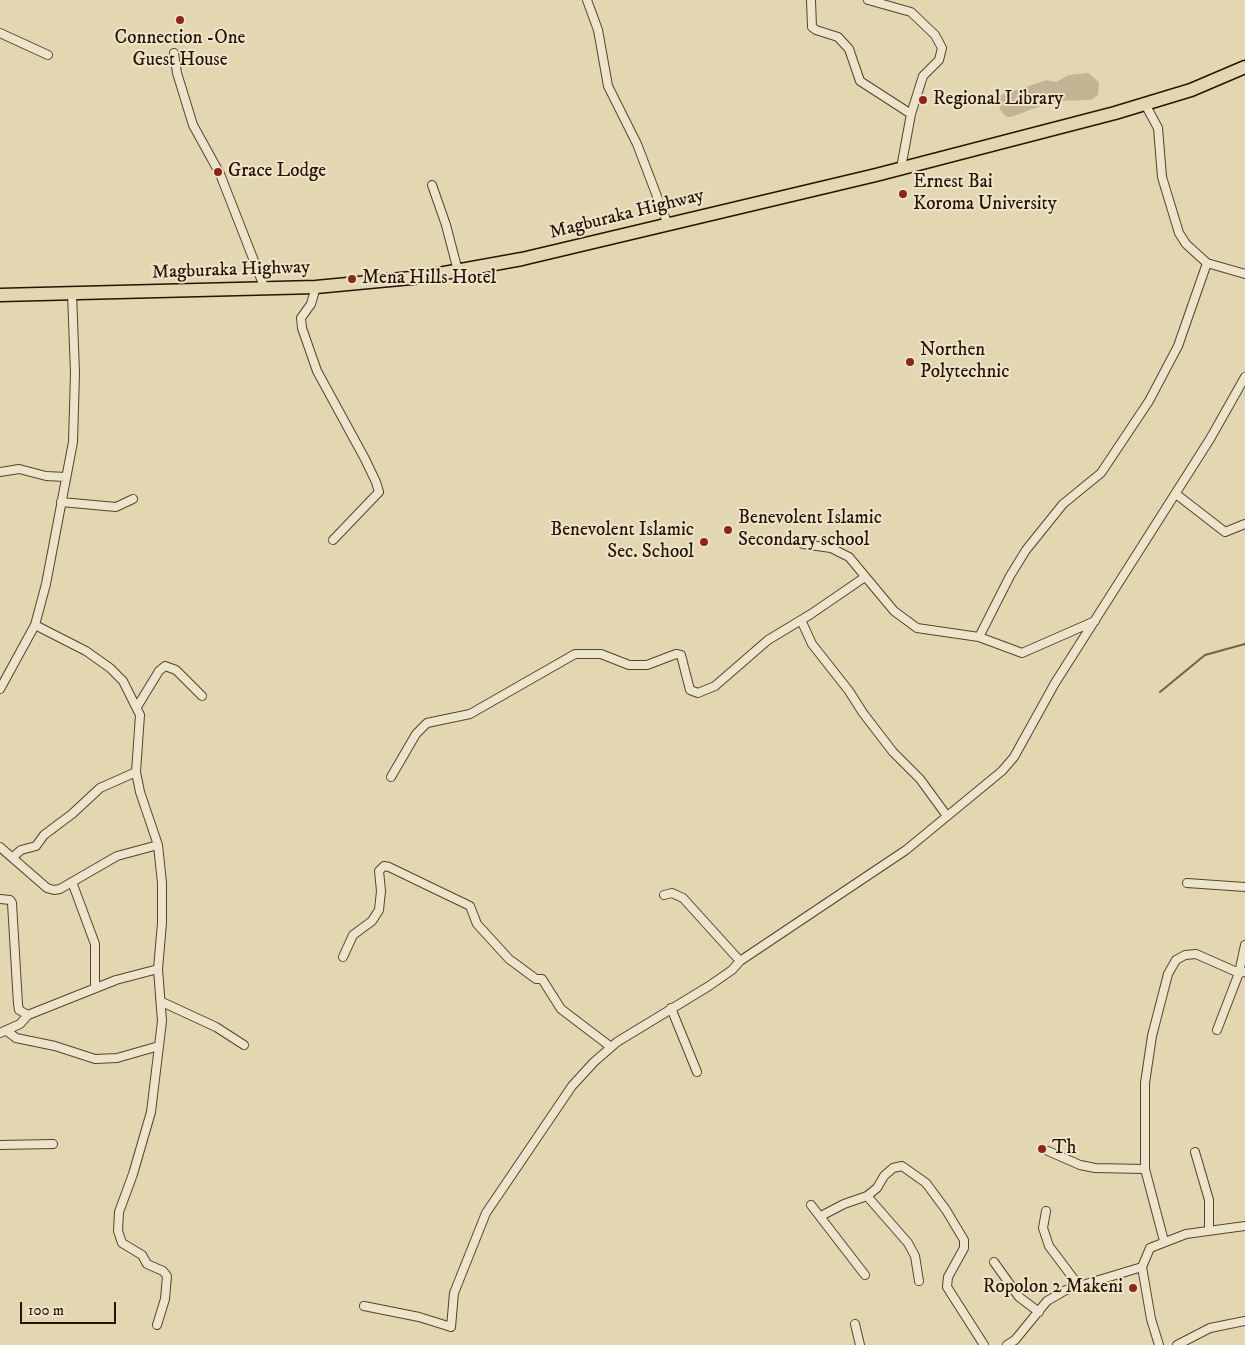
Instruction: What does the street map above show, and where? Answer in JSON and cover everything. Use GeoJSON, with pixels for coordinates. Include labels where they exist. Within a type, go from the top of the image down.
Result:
{"type":"FeatureCollection","features":[{"type":"Feature","properties":{"kind":"main road","name":"Magburaka Highway"},"geometry":{"type":"LineString","coordinates":[[0,295],[316,288],[458,271],[522,259],[901,168],[1145,104],[1191,90],[1245,67]]}},
{"type":"Feature","properties":{"kind":"street"},"geometry":{"type":"LineString","coordinates":[[587,0],[598,30],[608,86],[637,144],[668,225]]}},
{"type":"Feature","properties":{"kind":"street"},"geometry":{"type":"LineString","coordinates":[[811,0],[812,27],[838,37],[849,49],[860,81],[911,114]]}},
{"type":"Feature","properties":{"kind":"street"},"geometry":{"type":"LineString","coordinates":[[868,0],[912,12],[934,35],[942,48],[939,60],[922,76],[911,114],[901,168]]}},
{"type":"Feature","properties":{"kind":"street"},"geometry":{"type":"LineString","coordinates":[[0,33],[48,55]]}},
{"type":"Feature","properties":{"kind":"street"},"geometry":{"type":"LineString","coordinates":[[174,53],[177,73],[188,114],[220,174],[265,289]]}},
{"type":"Feature","properties":{"kind":"street"},"geometry":{"type":"LineString","coordinates":[[1145,104],[1158,128],[1162,177],[1175,222],[1186,244],[1207,263],[1245,274]]}},
{"type":"Feature","properties":{"kind":"street"},"geometry":{"type":"LineString","coordinates":[[432,185],[446,225],[458,271]]}},
{"type":"Feature","properties":{"kind":"street"},"geometry":{"type":"LineString","coordinates":[[979,636],[1010,576],[1026,550],[1063,504],[1101,473],[1149,400],[1178,346],[1207,263]]}},
{"type":"Feature","properties":{"kind":"street"},"geometry":{"type":"LineString","coordinates":[[316,288],[311,304],[301,318],[302,328],[317,371],[369,467],[378,492],[333,540]]}},
{"type":"Feature","properties":{"kind":"street"},"geometry":{"type":"LineString","coordinates":[[0,689],[35,625],[46,584],[73,442],[75,373],[72,293]]}},
{"type":"Feature","properties":{"kind":"street"},"geometry":{"type":"LineString","coordinates":[[364,1306],[419,1317],[451,1328],[454,1293],[486,1213],[572,1086],[594,1062],[610,1047],[671,1008],[710,986],[740,961],[906,850],[1002,771],[1014,757],[1055,683],[1176,494],[1245,377]]}},
{"type":"Feature","properties":{"kind":"street"},"geometry":{"type":"LineString","coordinates":[[0,472],[19,469],[66,477]]}},
{"type":"Feature","properties":{"kind":"street"},"geometry":{"type":"LineString","coordinates":[[1176,494],[1224,532],[1245,524]]}},
{"type":"Feature","properties":{"kind":"street"},"geometry":{"type":"LineString","coordinates":[[61,502],[111,507],[133,499]]}},
{"type":"Feature","properties":{"kind":"street"},"geometry":{"type":"LineString","coordinates":[[803,544],[839,551],[849,558],[894,611],[917,628],[979,636],[1022,653],[1096,621]]}},
{"type":"Feature","properties":{"kind":"street"},"geometry":{"type":"LineString","coordinates":[[391,777],[416,734],[427,723],[470,714],[575,654],[601,654],[629,665],[647,665],[676,654],[681,655],[690,690],[698,694],[715,686],[768,640],[865,577]]}},
{"type":"Feature","properties":{"kind":"street"},"geometry":{"type":"LineString","coordinates":[[801,620],[812,644],[849,691],[863,714],[893,752],[920,779],[947,816]]}},
{"type":"Feature","properties":{"kind":"street"},"geometry":{"type":"LineString","coordinates":[[35,625],[86,651],[110,668],[123,681],[140,715],[136,772],[140,792],[158,845],[162,923],[158,969],[162,1002],[151,1112],[133,1174],[119,1212],[118,1231],[122,1243],[142,1255],[147,1264],[163,1271],[167,1276],[165,1299],[158,1325]]}},
{"type":"Feature","properties":{"kind":"street"},"geometry":{"type":"LineString","coordinates":[[137,707],[159,671],[165,666],[176,670],[202,696]]}},
{"type":"Feature","properties":{"kind":"street"},"geometry":{"type":"LineString","coordinates":[[13,857],[21,850],[36,846],[44,836],[72,814],[100,788],[136,772]]}},
{"type":"Feature","properties":{"kind":"street"},"geometry":{"type":"LineString","coordinates":[[0,847],[47,888],[60,889],[117,856],[158,845]]}},
{"type":"Feature","properties":{"kind":"street"},"geometry":{"type":"LineString","coordinates":[[343,957],[353,935],[372,922],[378,910],[379,871],[384,866],[389,867],[470,906],[477,924],[509,959],[536,978],[542,979],[561,1009],[610,1047]]}},
{"type":"Feature","properties":{"kind":"street"},"geometry":{"type":"LineString","coordinates":[[72,882],[95,944],[95,988]]}},
{"type":"Feature","properties":{"kind":"street"},"geometry":{"type":"LineString","coordinates":[[1187,883],[1245,887]]}},
{"type":"Feature","properties":{"kind":"street"},"geometry":{"type":"LineString","coordinates":[[664,895],[672,893],[683,898],[740,961]]}},
{"type":"Feature","properties":{"kind":"street"},"geometry":{"type":"LineString","coordinates":[[0,899],[10,900],[12,903],[18,1004],[19,1010],[28,1015]]}},
{"type":"Feature","properties":{"kind":"street"},"geometry":{"type":"LineString","coordinates":[[1217,1030],[1242,972],[1245,945]]}},
{"type":"Feature","properties":{"kind":"street"},"geometry":{"type":"LineString","coordinates":[[1164,1241],[1145,1169],[1145,1084],[1152,1036],[1168,974],[1176,960],[1185,954],[1196,954],[1242,972]]}},
{"type":"Feature","properties":{"kind":"street"},"geometry":{"type":"LineString","coordinates":[[4,1032],[20,1024],[28,1015],[116,980],[158,969]]}},
{"type":"Feature","properties":{"kind":"street"},"geometry":{"type":"LineString","coordinates":[[162,1002],[216,1027],[244,1045]]}},
{"type":"Feature","properties":{"kind":"street"},"geometry":{"type":"LineString","coordinates":[[671,1008],[697,1072]]}},
{"type":"Feature","properties":{"kind":"street"},"geometry":{"type":"LineString","coordinates":[[4,1032],[16,1038],[55,1046],[83,1057],[95,1059],[117,1058],[159,1046]]}},
{"type":"Feature","properties":{"kind":"street"},"geometry":{"type":"LineString","coordinates":[[0,1145],[52,1144]]}},
{"type":"Feature","properties":{"kind":"street"},"geometry":{"type":"LineString","coordinates":[[1048,1151],[1080,1165],[1095,1168],[1145,1169]]}},
{"type":"Feature","properties":{"kind":"street"},"geometry":{"type":"LineString","coordinates":[[1194,1152],[1209,1200],[1209,1230]]}},
{"type":"Feature","properties":{"kind":"street"},"geometry":{"type":"LineString","coordinates":[[821,1216],[844,1204],[867,1196],[877,1188],[884,1176],[893,1168],[902,1166],[926,1183],[946,1210],[964,1240],[964,1248],[948,1277],[947,1287],[984,1345]]}},
{"type":"Feature","properties":{"kind":"street"},"geometry":{"type":"LineString","coordinates":[[867,1196],[908,1243],[915,1256],[919,1281]]}},
{"type":"Feature","properties":{"kind":"street"},"geometry":{"type":"LineString","coordinates":[[811,1205],[865,1275]]}},
{"type":"Feature","properties":{"kind":"street"},"geometry":{"type":"LineString","coordinates":[[1046,1211],[1043,1228],[1050,1246],[1079,1286]]}},
{"type":"Feature","properties":{"kind":"street"},"geometry":{"type":"LineString","coordinates":[[1159,1345],[1151,1319],[1142,1267],[1150,1248],[1186,1234],[1245,1226]]}},
{"type":"Feature","properties":{"kind":"street"},"geometry":{"type":"LineString","coordinates":[[994,1262],[1019,1297],[1039,1312]]}},
{"type":"Feature","properties":{"kind":"street"},"geometry":{"type":"LineString","coordinates":[[1007,1345],[1016,1340],[1047,1301],[1079,1286],[1142,1267]]}},
{"type":"Feature","properties":{"kind":"street"},"geometry":{"type":"LineString","coordinates":[[1177,1345],[1210,1328],[1245,1321]]}},
{"type":"Feature","properties":{"kind":"street"},"geometry":{"type":"LineString","coordinates":[[855,1324],[860,1345]]}},
{"type":"Feature","properties":{"kind":"shaded area"},"geometry":{"type":"Polygon","coordinates":[[[1088,73],[1099,82],[1098,95],[1091,100],[1054,101],[1011,117],[1007,117],[1000,110],[998,96],[1047,80],[1056,82],[1069,75],[1088,73]]]}},
{"type":"Feature","properties":{"kind":"waterway"},"geometry":{"type":"LineString","coordinates":[[1160,692],[1205,655],[1245,644]]}},
{"type":"Feature","properties":{"kind":"place","name":"Connection -One Guest House"},"geometry":{"type":"Point","coordinates":[180,20]}},
{"type":"Feature","properties":{"kind":"place","name":"Regional Library"},"geometry":{"type":"Point","coordinates":[923,100]}},
{"type":"Feature","properties":{"kind":"place","name":"Grace Lodge"},"geometry":{"type":"Point","coordinates":[218,172]}},
{"type":"Feature","properties":{"kind":"place","name":"Ernest Bai Koroma University"},"geometry":{"type":"Point","coordinates":[903,194]}},
{"type":"Feature","properties":{"kind":"place","name":"Mena Hills Hotel"},"geometry":{"type":"Point","coordinates":[352,279]}},
{"type":"Feature","properties":{"kind":"place","name":"Northen Polytechnic"},"geometry":{"type":"Point","coordinates":[910,362]}},
{"type":"Feature","properties":{"kind":"place","name":"Benevolent Islamic Secondary school"},"geometry":{"type":"Point","coordinates":[728,530]}},
{"type":"Feature","properties":{"kind":"place","name":"Benevolent Islamic Sec. School"},"geometry":{"type":"Point","coordinates":[704,542]}},
{"type":"Feature","properties":{"kind":"place","name":"Th"},"geometry":{"type":"Point","coordinates":[1042,1149]}},
{"type":"Feature","properties":{"kind":"place","name":"Ropolon 2 Makeni"},"geometry":{"type":"Point","coordinates":[1133,1288]}}]}
